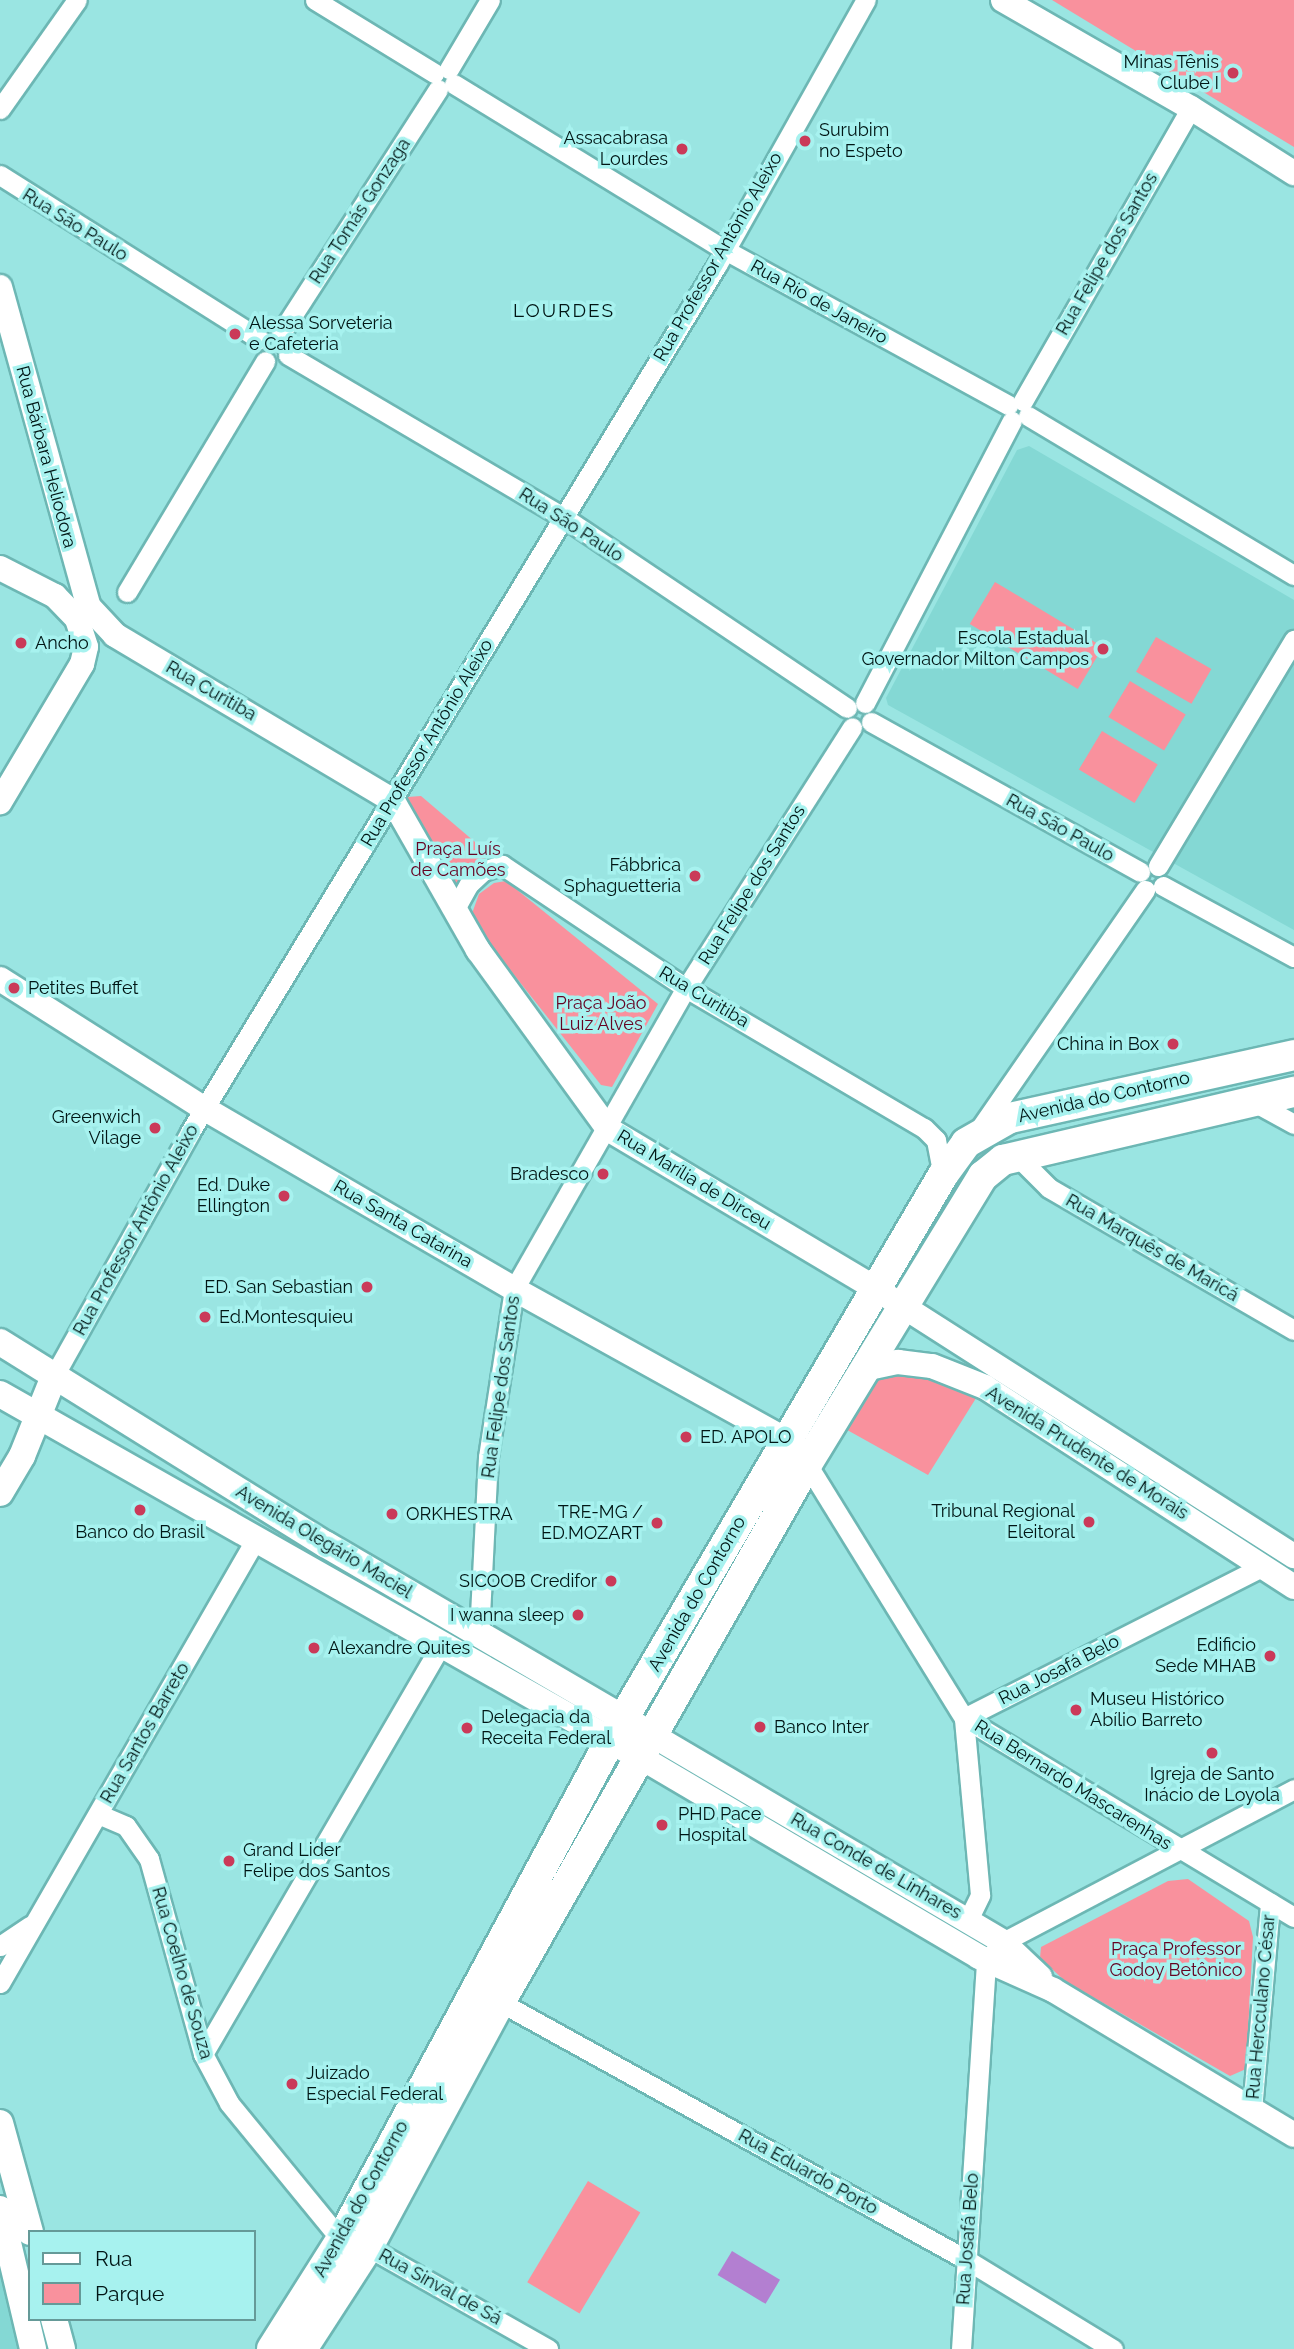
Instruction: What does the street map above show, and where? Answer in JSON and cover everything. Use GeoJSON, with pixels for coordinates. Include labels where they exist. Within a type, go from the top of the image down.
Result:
{"type":"FeatureCollection","features":[{"type":"Feature","properties":{"kind":"main road","name":"Avenida do Contorno"},"geometry":{"type":"LineString","coordinates":[[272,2349],[354,2244],[500,2002],[864,1369],[888,1297],[943,1175],[975,1137],[1010,1118],[1294,1055]]}},
{"type":"Feature","properties":{"kind":"main road","name":"Avenida do Contorno"},"geometry":{"type":"LineString","coordinates":[[302,2349],[617,1730],[786,1440],[888,1297],[983,1176],[1003,1160],[1017,1156],[1294,1092]]}},
{"type":"Feature","properties":{"kind":"main road","name":"Avenida Olegário Maciel"},"geometry":{"type":"LineString","coordinates":[[0,1342],[325,1544],[479,1635],[617,1730]]}},
{"type":"Feature","properties":{"kind":"main road","name":"Rua Professor Antônio Aleixo"},"geometry":{"type":"LineString","coordinates":[[0,1493],[39,1417],[55,1374]]}},
{"type":"Feature","properties":{"kind":"main road","name":"Avenida Olegário Maciel"},"geometry":{"type":"LineString","coordinates":[[0,1394],[254,1542],[440,1646],[646,1746]]}},
{"type":"Feature","properties":{"kind":"main road"},"geometry":{"type":"LineString","coordinates":[[254,1542],[270,1532],[325,1544]]}},
{"type":"Feature","properties":{"kind":"main road"},"geometry":{"type":"LineString","coordinates":[[0,2123],[9,2226],[33,2349]]}},
{"type":"Feature","properties":{"kind":"main road"},"geometry":{"type":"LineString","coordinates":[[9,2226],[28,2272]]}},
{"type":"Feature","properties":{"kind":"main road"},"geometry":{"type":"LineString","coordinates":[[254,2349],[354,2244]]}},
{"type":"Feature","properties":{"kind":"main road"},"geometry":{"type":"LineString","coordinates":[[319,2349],[347,2300],[354,2244]]}},
{"type":"Feature","properties":{"kind":"main road"},"geometry":{"type":"LineString","coordinates":[[42,2321],[51,2349]]}},
{"type":"Feature","properties":{"kind":"main road"},"geometry":{"type":"LineString","coordinates":[[55,2321],[62,2349]]}},
{"type":"Feature","properties":{"kind":"street"},"geometry":{"type":"LineString","coordinates":[[0,108],[77,0]]}},
{"type":"Feature","properties":{"kind":"street","name":"Rua Rio de Janeiro"},"geometry":{"type":"LineString","coordinates":[[315,0],[725,250],[1018,411],[1294,575]]}},
{"type":"Feature","properties":{"kind":"street","name":"Rua Tomás Gonzaga"},"geometry":{"type":"LineString","coordinates":[[281,333],[444,79],[489,0]]}},
{"type":"Feature","properties":{"kind":"street","name":"Rua Professor Antônio Aleixo"},"geometry":{"type":"LineString","coordinates":[[55,1374],[205,1108],[725,250],[866,0]]}},
{"type":"Feature","properties":{"kind":"street"},"geometry":{"type":"LineString","coordinates":[[1003,0],[1191,108],[1294,173]]}},
{"type":"Feature","properties":{"kind":"street","name":"Rua Felipe dos Santos"},"geometry":{"type":"LineString","coordinates":[[479,1635],[488,1457],[514,1289],[608,1129],[686,988],[859,715],[1018,411],[1191,108]]}},
{"type":"Feature","properties":{"kind":"street","name":"Rua São Paulo"},"geometry":{"type":"LineString","coordinates":[[0,175],[259,338]]}},
{"type":"Feature","properties":{"kind":"street","name":"Rua Bárbara Heliodora"},"geometry":{"type":"LineString","coordinates":[[0,286],[80,588],[101,624]]}},
{"type":"Feature","properties":{"kind":"street"},"geometry":{"type":"LineString","coordinates":[[267,332],[281,333],[288,340],[288,355],[275,364],[265,361],[257,349],[259,338],[267,332]]}},
{"type":"Feature","properties":{"kind":"street","name":"Rua São Paulo"},"geometry":{"type":"LineString","coordinates":[[288,355],[563,517],[859,715],[1294,957]]}},
{"type":"Feature","properties":{"kind":"street"},"geometry":{"type":"LineString","coordinates":[[127,592],[265,361]]}},
{"type":"Feature","properties":{"kind":"street"},"geometry":{"type":"LineString","coordinates":[[0,568],[55,596],[77,620],[86,647],[82,664],[0,802]]}},
{"type":"Feature","properties":{"kind":"street"},"geometry":{"type":"LineString","coordinates":[[55,596],[67,597],[80,588]]}},
{"type":"Feature","properties":{"kind":"street","name":"Rua Curitiba"},"geometry":{"type":"LineString","coordinates":[[101,624],[393,801]]}},
{"type":"Feature","properties":{"kind":"street"},"geometry":{"type":"LineString","coordinates":[[975,1137],[1152,879],[1294,640]]}},
{"type":"Feature","properties":{"kind":"street","name":"Rua Marília de Dirceu"},"geometry":{"type":"LineString","coordinates":[[393,801],[478,950],[608,1129],[888,1297]]}},
{"type":"Feature","properties":{"kind":"street","name":"Rua Curitiba"},"geometry":{"type":"LineString","coordinates":[[455,909],[469,884],[483,871],[502,865],[686,988],[924,1128],[936,1140],[943,1175]]}},
{"type":"Feature","properties":{"kind":"street","name":"Rua Santa Catarina"},"geometry":{"type":"LineString","coordinates":[[0,979],[205,1108],[514,1289],[786,1440],[807,1464]]}},
{"type":"Feature","properties":{"kind":"street"},"geometry":{"type":"LineString","coordinates":[[1254,1102],[1294,1124]]}},
{"type":"Feature","properties":{"kind":"street","name":"Rua Marquês de Maricá"},"geometry":{"type":"LineString","coordinates":[[1017,1156],[1049,1188],[1294,1330]]}},
{"type":"Feature","properties":{"kind":"street","name":"Avenida Prudente de Morais"},"geometry":{"type":"LineString","coordinates":[[888,1297],[1294,1556]]}},
{"type":"Feature","properties":{"kind":"street","name":"Avenida Prudente de Morais"},"geometry":{"type":"LineString","coordinates":[[864,1369],[898,1362],[932,1366],[985,1387],[1294,1587]]}},
{"type":"Feature","properties":{"kind":"street","name":"Rua Bernardo Mascarenhas"},"geometry":{"type":"LineString","coordinates":[[807,1464],[964,1717],[1179,1851],[1294,1917]]}},
{"type":"Feature","properties":{"kind":"street","name":"Rua Santos Barreto"},"geometry":{"type":"LineString","coordinates":[[0,1983],[254,1542]]}},
{"type":"Feature","properties":{"kind":"street","name":"Rua Josafá Belo"},"geometry":{"type":"LineString","coordinates":[[964,1717],[1264,1566]]}},
{"type":"Feature","properties":{"kind":"street"},"geometry":{"type":"LineString","coordinates":[[203,2054],[440,1646]]}},
{"type":"Feature","properties":{"kind":"street"},"geometry":{"type":"LineString","coordinates":[[964,1717],[980,1895],[968,1920]]}},
{"type":"Feature","properties":{"kind":"street","name":"Rua Conde de Linhares"},"geometry":{"type":"LineString","coordinates":[[646,1746],[968,1920],[1003,1942],[1053,1990]]}},
{"type":"Feature","properties":{"kind":"street","name":"Rua Conde de Linhares"},"geometry":{"type":"LineString","coordinates":[[646,1746],[986,1961],[1053,1990],[1294,2135]]}},
{"type":"Feature","properties":{"kind":"street"},"geometry":{"type":"LineString","coordinates":[[986,1961],[1003,1942],[1294,1789]]}},
{"type":"Feature","properties":{"kind":"street","name":"Rua Coelho de Souza"},"geometry":{"type":"LineString","coordinates":[[98,1814],[126,1826],[149,1859],[203,2054],[229,2103],[354,2244]]}},
{"type":"Feature","properties":{"kind":"street","name":"Rua Hercculano César"},"geometry":{"type":"LineString","coordinates":[[1252,2110],[1270,1903]]}},
{"type":"Feature","properties":{"kind":"street","name":"Rua Santos Barreto"},"geometry":{"type":"LineString","coordinates":[[0,1946],[34,1923]]}},
{"type":"Feature","properties":{"kind":"street","name":"Rua Josafá Belo"},"geometry":{"type":"LineString","coordinates":[[961,2349],[986,1961]]}},
{"type":"Feature","properties":{"kind":"street","name":"Rua Eduardo Porto"},"geometry":{"type":"LineString","coordinates":[[500,2002],[967,2260],[1113,2349]]}},
{"type":"Feature","properties":{"kind":"street","name":"Rua Sinval de Sá"},"geometry":{"type":"LineString","coordinates":[[354,2244],[548,2349]]}},
{"type":"Feature","properties":{"kind":"shaded area","name":"Escola Estadual Governador Milton Campos"},"geometry":{"type":"Polygon","coordinates":[[[1029,446],[1294,600],[1294,930],[888,705],[886,698],[1017,450],[1029,446]]]}},
{"type":"Feature","properties":{"kind":"shaded area"},"geometry":{"type":"Polygon","coordinates":[[[0,2232],[35,2349],[0,2349],[0,2232]]]}},
{"type":"Feature","properties":{"kind":"shaded area"},"geometry":{"type":"Polygon","coordinates":[[[732,2251],[780,2280],[766,2304],[718,2275],[732,2251]]]}},
{"type":"Feature","properties":{"kind":"green space","name":"Minas Tênis Clube I"},"geometry":{"type":"Polygon","coordinates":[[[1052,0],[1294,0],[1294,147],[1052,0]]]}},
{"type":"Feature","properties":{"kind":"green space"},"geometry":{"type":"Polygon","coordinates":[[[995,582],[1103,647],[1078,689],[970,624],[995,582]]]}},
{"type":"Feature","properties":{"kind":"green space"},"geometry":{"type":"Polygon","coordinates":[[[1156,637],[1211,669],[1191,704],[1136,672],[1156,637]]]}},
{"type":"Feature","properties":{"kind":"green space"},"geometry":{"type":"Polygon","coordinates":[[[1130,681],[1186,714],[1164,750],[1108,717],[1130,681]]]}},
{"type":"Feature","properties":{"kind":"green space"},"geometry":{"type":"Polygon","coordinates":[[[1102,731],[1158,764],[1135,803],[1079,770],[1102,731]]]}},
{"type":"Feature","properties":{"kind":"green space","name":"Praça Luís de Camões"},"geometry":{"type":"Polygon","coordinates":[[[421,796],[502,865],[457,901],[394,798],[421,796]]]}},
{"type":"Feature","properties":{"kind":"green space","name":"Praça João Luiz Alves"},"geometry":{"type":"Polygon","coordinates":[[[506,881],[658,1004],[612,1087],[601,1085],[470,919],[479,894],[494,883],[506,881]]]}},
{"type":"Feature","properties":{"kind":"green space"},"geometry":{"type":"Polygon","coordinates":[[[897,1371],[983,1387],[928,1475],[840,1426],[863,1385],[897,1371]]]}},
{"type":"Feature","properties":{"kind":"green space","name":"Praça Professor Godoy Betônico"},"geometry":{"type":"Polygon","coordinates":[[[1188,1879],[1249,1921],[1253,1937],[1246,2069],[1230,2076],[1065,1981],[1040,1958],[1041,1947],[1168,1881],[1188,1879]]]}},
{"type":"Feature","properties":{"kind":"green space"},"geometry":{"type":"Polygon","coordinates":[[[588,2181],[640,2212],[580,2314],[527,2282],[588,2181]]]}},
{"type":"Feature","properties":{"kind":"place","name":"Minas Tênis Clube I"},"geometry":{"type":"Point","coordinates":[1233,73]}},
{"type":"Feature","properties":{"kind":"place","name":"Surubim no Espeto"},"geometry":{"type":"Point","coordinates":[805,141]}},
{"type":"Feature","properties":{"kind":"place","name":"Assacabrasa Lourdes"},"geometry":{"type":"Point","coordinates":[682,149]}},
{"type":"Feature","properties":{"kind":"place","name":"Alessa Sorveteria e Cafeteria"},"geometry":{"type":"Point","coordinates":[235,334]}},
{"type":"Feature","properties":{"kind":"place","name":"Ancho"},"geometry":{"type":"Point","coordinates":[21,643]}},
{"type":"Feature","properties":{"kind":"place","name":"Escola Estadual Governador Milton Campos"},"geometry":{"type":"Point","coordinates":[1103,649]}},
{"type":"Feature","properties":{"kind":"place","name":"Fábbrica Sphaguetteria"},"geometry":{"type":"Point","coordinates":[695,876]}},
{"type":"Feature","properties":{"kind":"place","name":"Petites Buffet"},"geometry":{"type":"Point","coordinates":[14,988]}},
{"type":"Feature","properties":{"kind":"place","name":"China in Box"},"geometry":{"type":"Point","coordinates":[1173,1044]}},
{"type":"Feature","properties":{"kind":"place","name":"Greenwich Vilage"},"geometry":{"type":"Point","coordinates":[155,1128]}},
{"type":"Feature","properties":{"kind":"place","name":"Bradesco"},"geometry":{"type":"Point","coordinates":[603,1174]}},
{"type":"Feature","properties":{"kind":"place","name":"Ed. Duke Ellington"},"geometry":{"type":"Point","coordinates":[284,1196]}},
{"type":"Feature","properties":{"kind":"place","name":"ED. San Sebastian"},"geometry":{"type":"Point","coordinates":[367,1287]}},
{"type":"Feature","properties":{"kind":"place","name":"Ed.Montesquieu"},"geometry":{"type":"Point","coordinates":[205,1317]}},
{"type":"Feature","properties":{"kind":"place","name":"ED. APOLO"},"geometry":{"type":"Point","coordinates":[686,1437]}},
{"type":"Feature","properties":{"kind":"place","name":"Banco do Brasil"},"geometry":{"type":"Point","coordinates":[140,1510]}},
{"type":"Feature","properties":{"kind":"place","name":"ORKHESTRA"},"geometry":{"type":"Point","coordinates":[392,1514]}},
{"type":"Feature","properties":{"kind":"place","name":"Tribunal Regional Eleitoral"},"geometry":{"type":"Point","coordinates":[1089,1522]}},
{"type":"Feature","properties":{"kind":"place","name":"TRE-MG / ED.MOZART"},"geometry":{"type":"Point","coordinates":[657,1523]}},
{"type":"Feature","properties":{"kind":"place","name":"SICOOB Credifor"},"geometry":{"type":"Point","coordinates":[611,1581]}},
{"type":"Feature","properties":{"kind":"place","name":"I wanna sleep"},"geometry":{"type":"Point","coordinates":[578,1615]}},
{"type":"Feature","properties":{"kind":"place","name":"Alexandre Quites"},"geometry":{"type":"Point","coordinates":[314,1648]}},
{"type":"Feature","properties":{"kind":"place","name":"Edificio Sede MHAB"},"geometry":{"type":"Point","coordinates":[1270,1656]}},
{"type":"Feature","properties":{"kind":"place","name":"Museu Histórico Abílio Barreto"},"geometry":{"type":"Point","coordinates":[1076,1710]}},
{"type":"Feature","properties":{"kind":"place","name":"Banco Inter"},"geometry":{"type":"Point","coordinates":[760,1727]}},
{"type":"Feature","properties":{"kind":"place","name":"Delegacia da Receita Federal"},"geometry":{"type":"Point","coordinates":[467,1728]}},
{"type":"Feature","properties":{"kind":"place","name":"Igreja de Santo Inácio de Loyola"},"geometry":{"type":"Point","coordinates":[1212,1753]}},
{"type":"Feature","properties":{"kind":"place","name":"PHD Pace Hospital"},"geometry":{"type":"Point","coordinates":[662,1825]}},
{"type":"Feature","properties":{"kind":"place","name":"Grand Lider Felipe dos Santos"},"geometry":{"type":"Point","coordinates":[229,1861]}},
{"type":"Feature","properties":{"kind":"place","name":"Juizado Especial Federal"},"geometry":{"type":"Point","coordinates":[292,2084]}},
{"type":"Feature","properties":{"kind":"district","name":"LOURDES"},"geometry":{"type":"Point","coordinates":[564,311]}}]}
